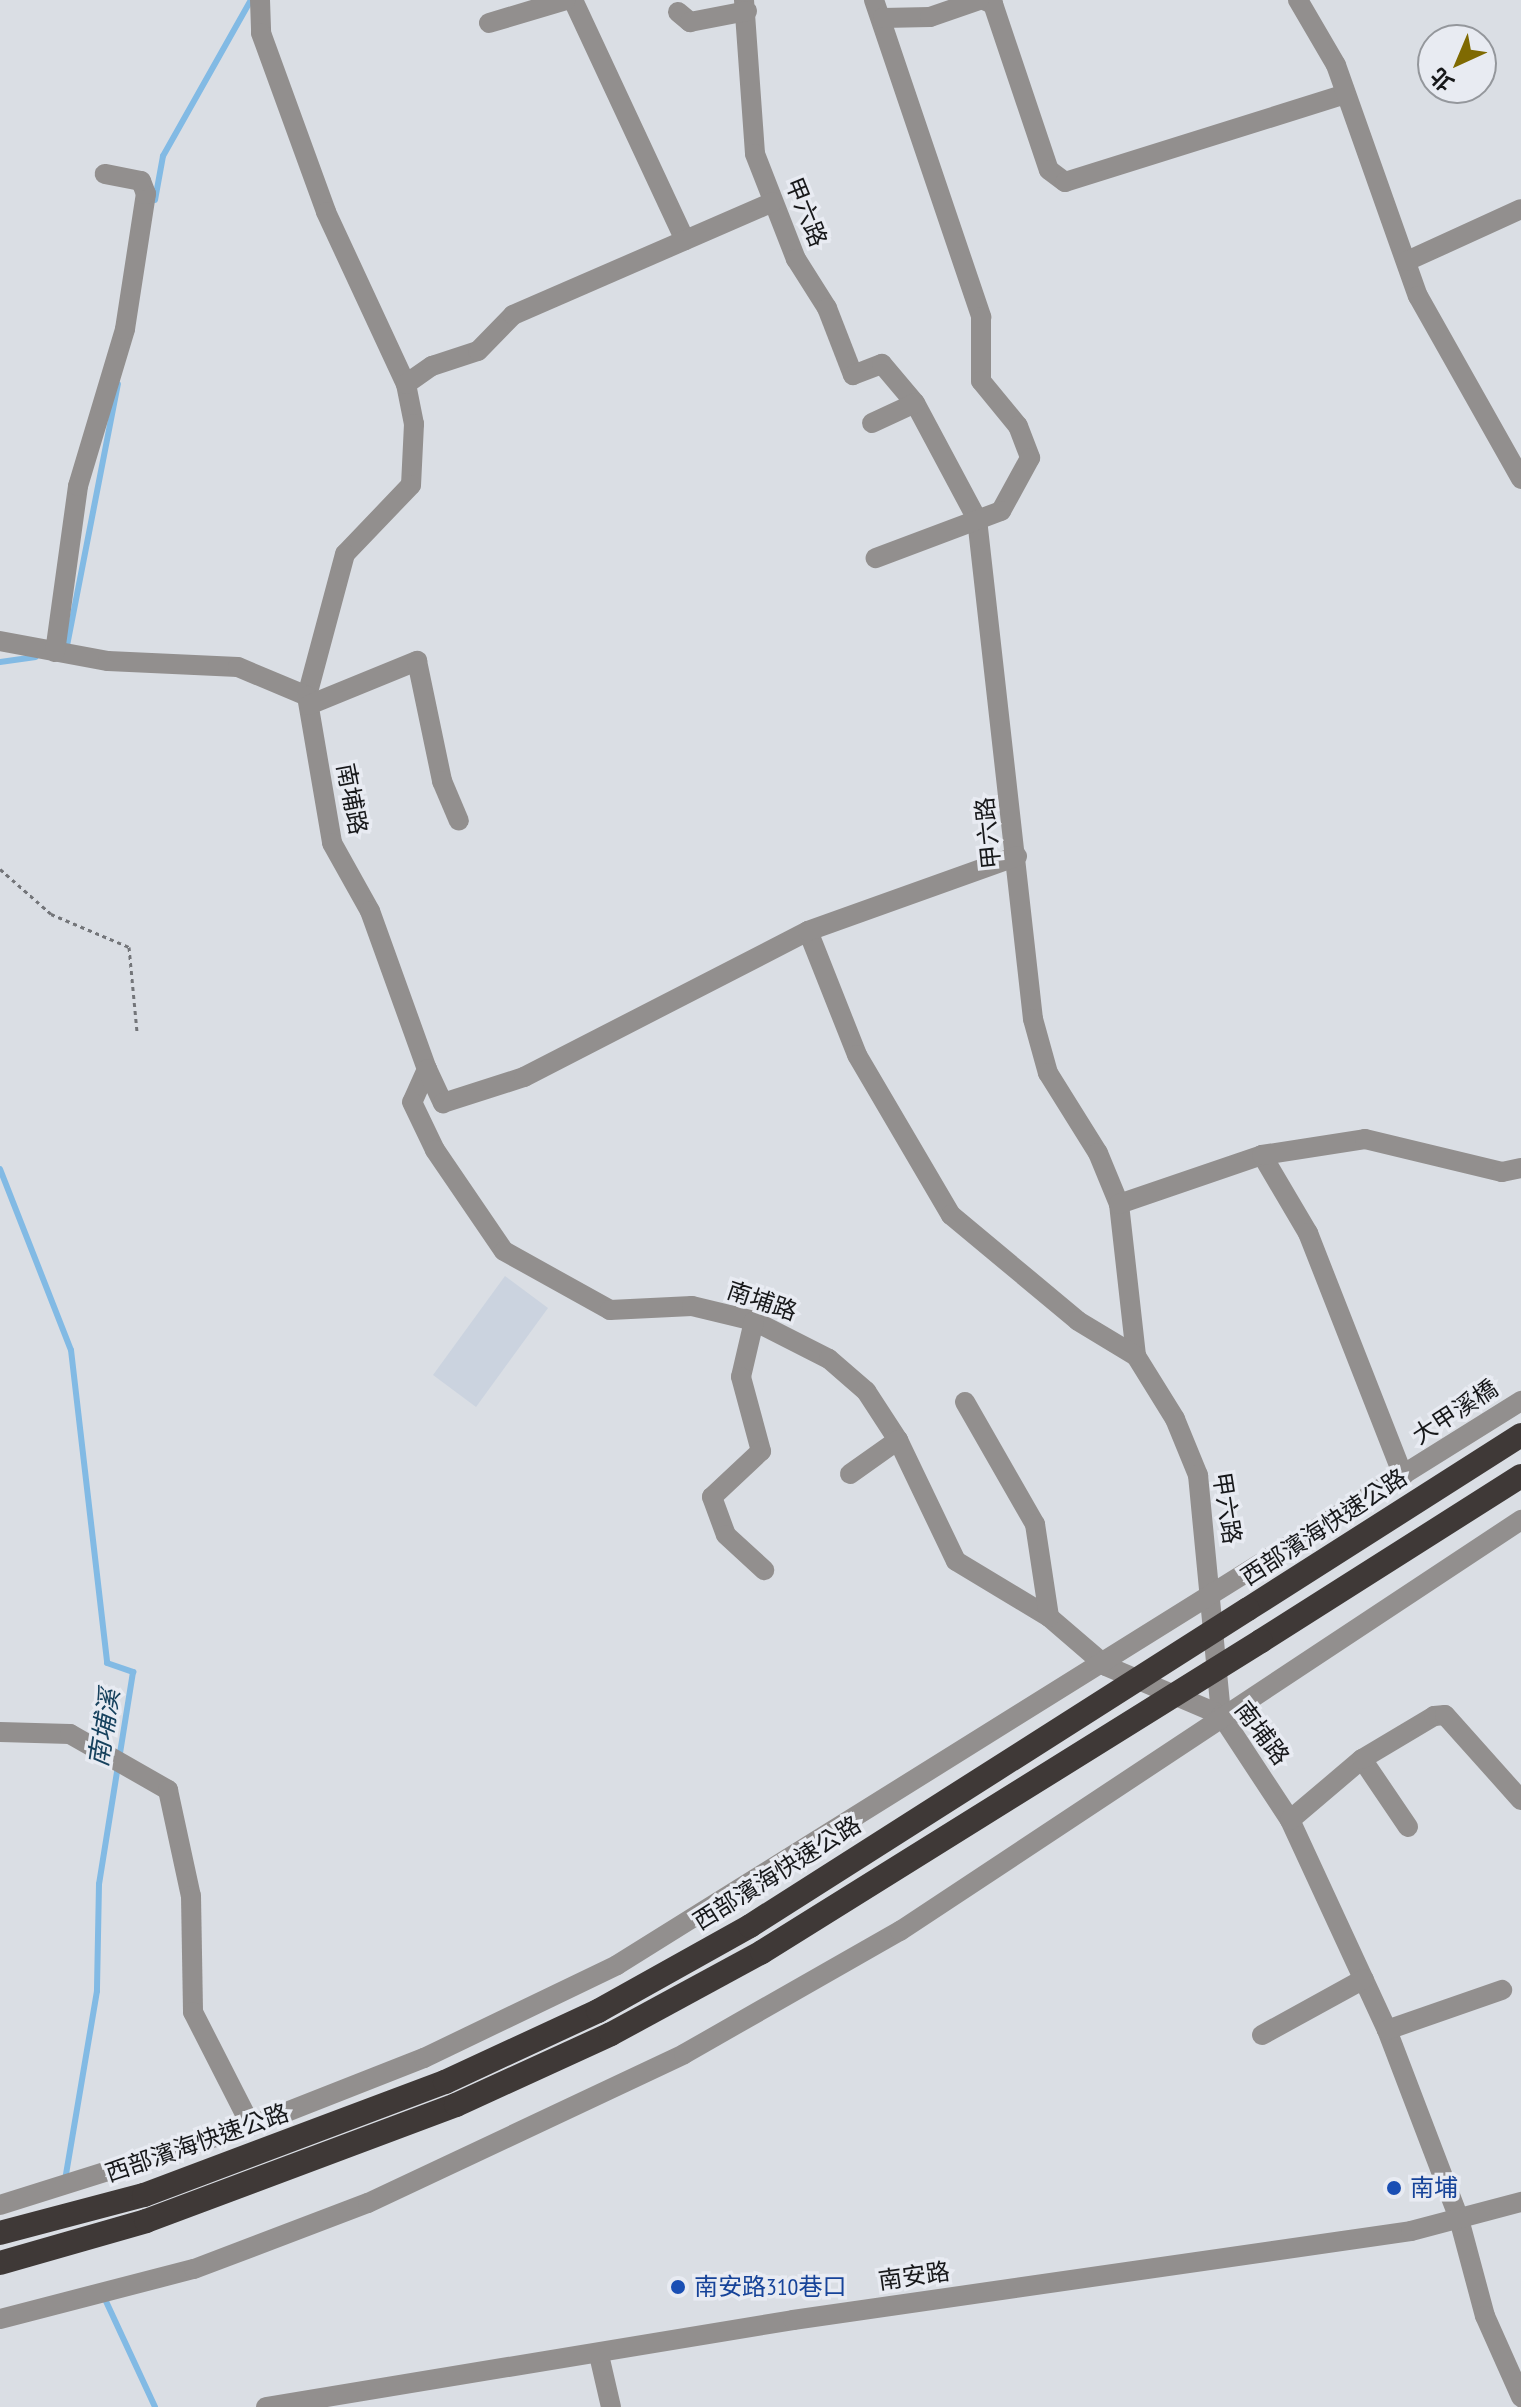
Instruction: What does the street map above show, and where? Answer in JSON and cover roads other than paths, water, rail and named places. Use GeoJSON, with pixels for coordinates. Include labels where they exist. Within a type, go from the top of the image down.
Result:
{"type":"FeatureCollection","features":[{"type":"Feature","properties":{"kind":"highway","name":"西部濱海快速公路"},"geometry":{"type":"LineString","coordinates":[[0,2233],[144,2195],[445,2082],[598,2011],[750,1926],[1521,1435]]}},
{"type":"Feature","properties":{"kind":"highway"},"geometry":{"type":"LineString","coordinates":[[0,2263],[146,2221],[456,2105],[611,2034],[762,1952],[1521,1476]]}},
{"type":"Feature","properties":{"kind":"street"},"geometry":{"type":"LineString","coordinates":[[260,0],[261,33],[326,212],[406,384],[414,424],[411,485],[345,554],[308,700]]}},
{"type":"Feature","properties":{"kind":"street"},"geometry":{"type":"LineString","coordinates":[[489,23],[566,0]]}},
{"type":"Feature","properties":{"kind":"street"},"geometry":{"type":"LineString","coordinates":[[573,0],[685,240]]}},
{"type":"Feature","properties":{"kind":"street"},"geometry":{"type":"LineString","coordinates":[[1298,0],[1346,94],[1418,296],[1521,479]]}},
{"type":"Feature","properties":{"kind":"street"},"geometry":{"type":"LineString","coordinates":[[876,558],[1001,511],[1030,458],[1018,426],[981,381],[981,317],[911,121],[878,9],[930,17],[987,1],[1049,170],[1065,182],[1346,94]]}},
{"type":"Feature","properties":{"kind":"street"},"geometry":{"type":"LineString","coordinates":[[678,12],[690,22],[746,6]]}},
{"type":"Feature","properties":{"kind":"street","name":"甲六路"},"geometry":{"type":"LineString","coordinates":[[746,6],[755,154],[773,202],[853,375],[882,364],[915,403],[977,519],[1033,1019],[1048,1073],[1098,1153],[1119,1204],[1136,1356],[1175,1419],[1198,1475],[1213,1595],[1221,1715]]}},
{"type":"Feature","properties":{"kind":"street"},"geometry":{"type":"LineString","coordinates":[[55,652],[78,486],[125,329],[146,194],[141,181],[105,174]]}},
{"type":"Feature","properties":{"kind":"street"},"geometry":{"type":"LineString","coordinates":[[406,384],[432,366],[478,351],[513,315],[773,202]]}},
{"type":"Feature","properties":{"kind":"street"},"geometry":{"type":"LineString","coordinates":[[1407,261],[1521,209]]}},
{"type":"Feature","properties":{"kind":"street"},"geometry":{"type":"LineString","coordinates":[[872,423],[915,403]]}},
{"type":"Feature","properties":{"kind":"street"},"geometry":{"type":"LineString","coordinates":[[0,641],[55,652],[238,667],[308,700],[417,661],[442,781],[459,821]]}},
{"type":"Feature","properties":{"kind":"street","name":"南埔路"},"geometry":{"type":"LineString","coordinates":[[308,700],[332,843],[370,911],[427,1069],[412,1102],[435,1150],[504,1251],[527,1270],[610,1310],[692,1306],[754,1321],[829,1359],[866,1391],[898,1440],[956,1561],[1049,1617],[1106,1666],[1221,1715],[1290,1820],[1387,2030],[1459,2219],[1485,2316],[1521,2397]]}},
{"type":"Feature","properties":{"kind":"street"},"geometry":{"type":"LineString","coordinates":[[427,1069],[443,1103],[524,1077],[808,931],[1017,856]]}},
{"type":"Feature","properties":{"kind":"street"},"geometry":{"type":"LineString","coordinates":[[808,931],[857,1055],[951,1215],[1078,1321],[1136,1356]]}},
{"type":"Feature","properties":{"kind":"street"},"geometry":{"type":"LineString","coordinates":[[1119,1204],[1262,1155],[1365,1139],[1502,1172],[1521,1168]]}},
{"type":"Feature","properties":{"kind":"street"},"geometry":{"type":"LineString","coordinates":[[1262,1155],[1308,1233],[1403,1476]]}},
{"type":"Feature","properties":{"kind":"street"},"geometry":{"type":"LineString","coordinates":[[754,1321],[741,1377],[758,1417],[761,1451],[712,1497],[726,1535],[764,1570]]}},
{"type":"Feature","properties":{"kind":"street","name":"大甲溪橋"},"geometry":{"type":"LineString","coordinates":[[0,2205],[251,2126],[424,2058],[617,1965],[1106,1666],[1521,1401]]}},
{"type":"Feature","properties":{"kind":"street"},"geometry":{"type":"LineString","coordinates":[[965,1402],[1035,1524],[1049,1617]]}},
{"type":"Feature","properties":{"kind":"street"},"geometry":{"type":"LineString","coordinates":[[850,1474],[898,1440]]}},
{"type":"Feature","properties":{"kind":"street"},"geometry":{"type":"LineString","coordinates":[[0,2319],[194,2269],[508,2143],[684,2054],[900,1931],[1279,1676],[1521,1520]]}},
{"type":"Feature","properties":{"kind":"street"},"geometry":{"type":"LineString","coordinates":[[1290,1820],[1362,1759],[1445,1715],[1521,1800]]}},
{"type":"Feature","properties":{"kind":"street"},"geometry":{"type":"LineString","coordinates":[[0,1732],[70,1734],[168,1790],[177,1807],[191,1896],[193,2012],[251,2126]]}},
{"type":"Feature","properties":{"kind":"street"},"geometry":{"type":"LineString","coordinates":[[1362,1759],[1408,1827]]}},
{"type":"Feature","properties":{"kind":"street"},"geometry":{"type":"LineString","coordinates":[[1262,2035],[1364,1979]]}},
{"type":"Feature","properties":{"kind":"street"},"geometry":{"type":"LineString","coordinates":[[1387,2030],[1502,1990]]}},
{"type":"Feature","properties":{"kind":"street","name":"南安路"},"geometry":{"type":"LineString","coordinates":[[266,2407],[1459,2219],[1521,2202]]}},
{"type":"Feature","properties":{"kind":"street"},"geometry":{"type":"LineString","coordinates":[[599,2355],[611,2407]]}},
{"type":"Feature","properties":{"kind":"waterway"},"geometry":{"type":"LineString","coordinates":[[155,200],[163,156],[251,0]]}},
{"type":"Feature","properties":{"kind":"waterway"},"geometry":{"type":"LineString","coordinates":[[66,651],[118,384]]}},
{"type":"Feature","properties":{"kind":"waterway"},"geometry":{"type":"LineString","coordinates":[[0,662],[36,657]]}},
{"type":"Feature","properties":{"kind":"waterway","name":"南埔溪"},"geometry":{"type":"LineString","coordinates":[[0,1169],[71,1350],[107,1663],[133,1672],[99,1884],[97,1991],[65,2180]]}},
{"type":"Feature","properties":{"kind":"waterway","name":"南埔溪"},"geometry":{"type":"LineString","coordinates":[[104,2297],[155,2407]]}},
{"type":"Feature","properties":{"kind":"place","name":"南埔"},"geometry":{"type":"Point","coordinates":[1394,2188]}},
{"type":"Feature","properties":{"kind":"place","name":"南安路310巷口"},"geometry":{"type":"Point","coordinates":[678,2287]}}]}
